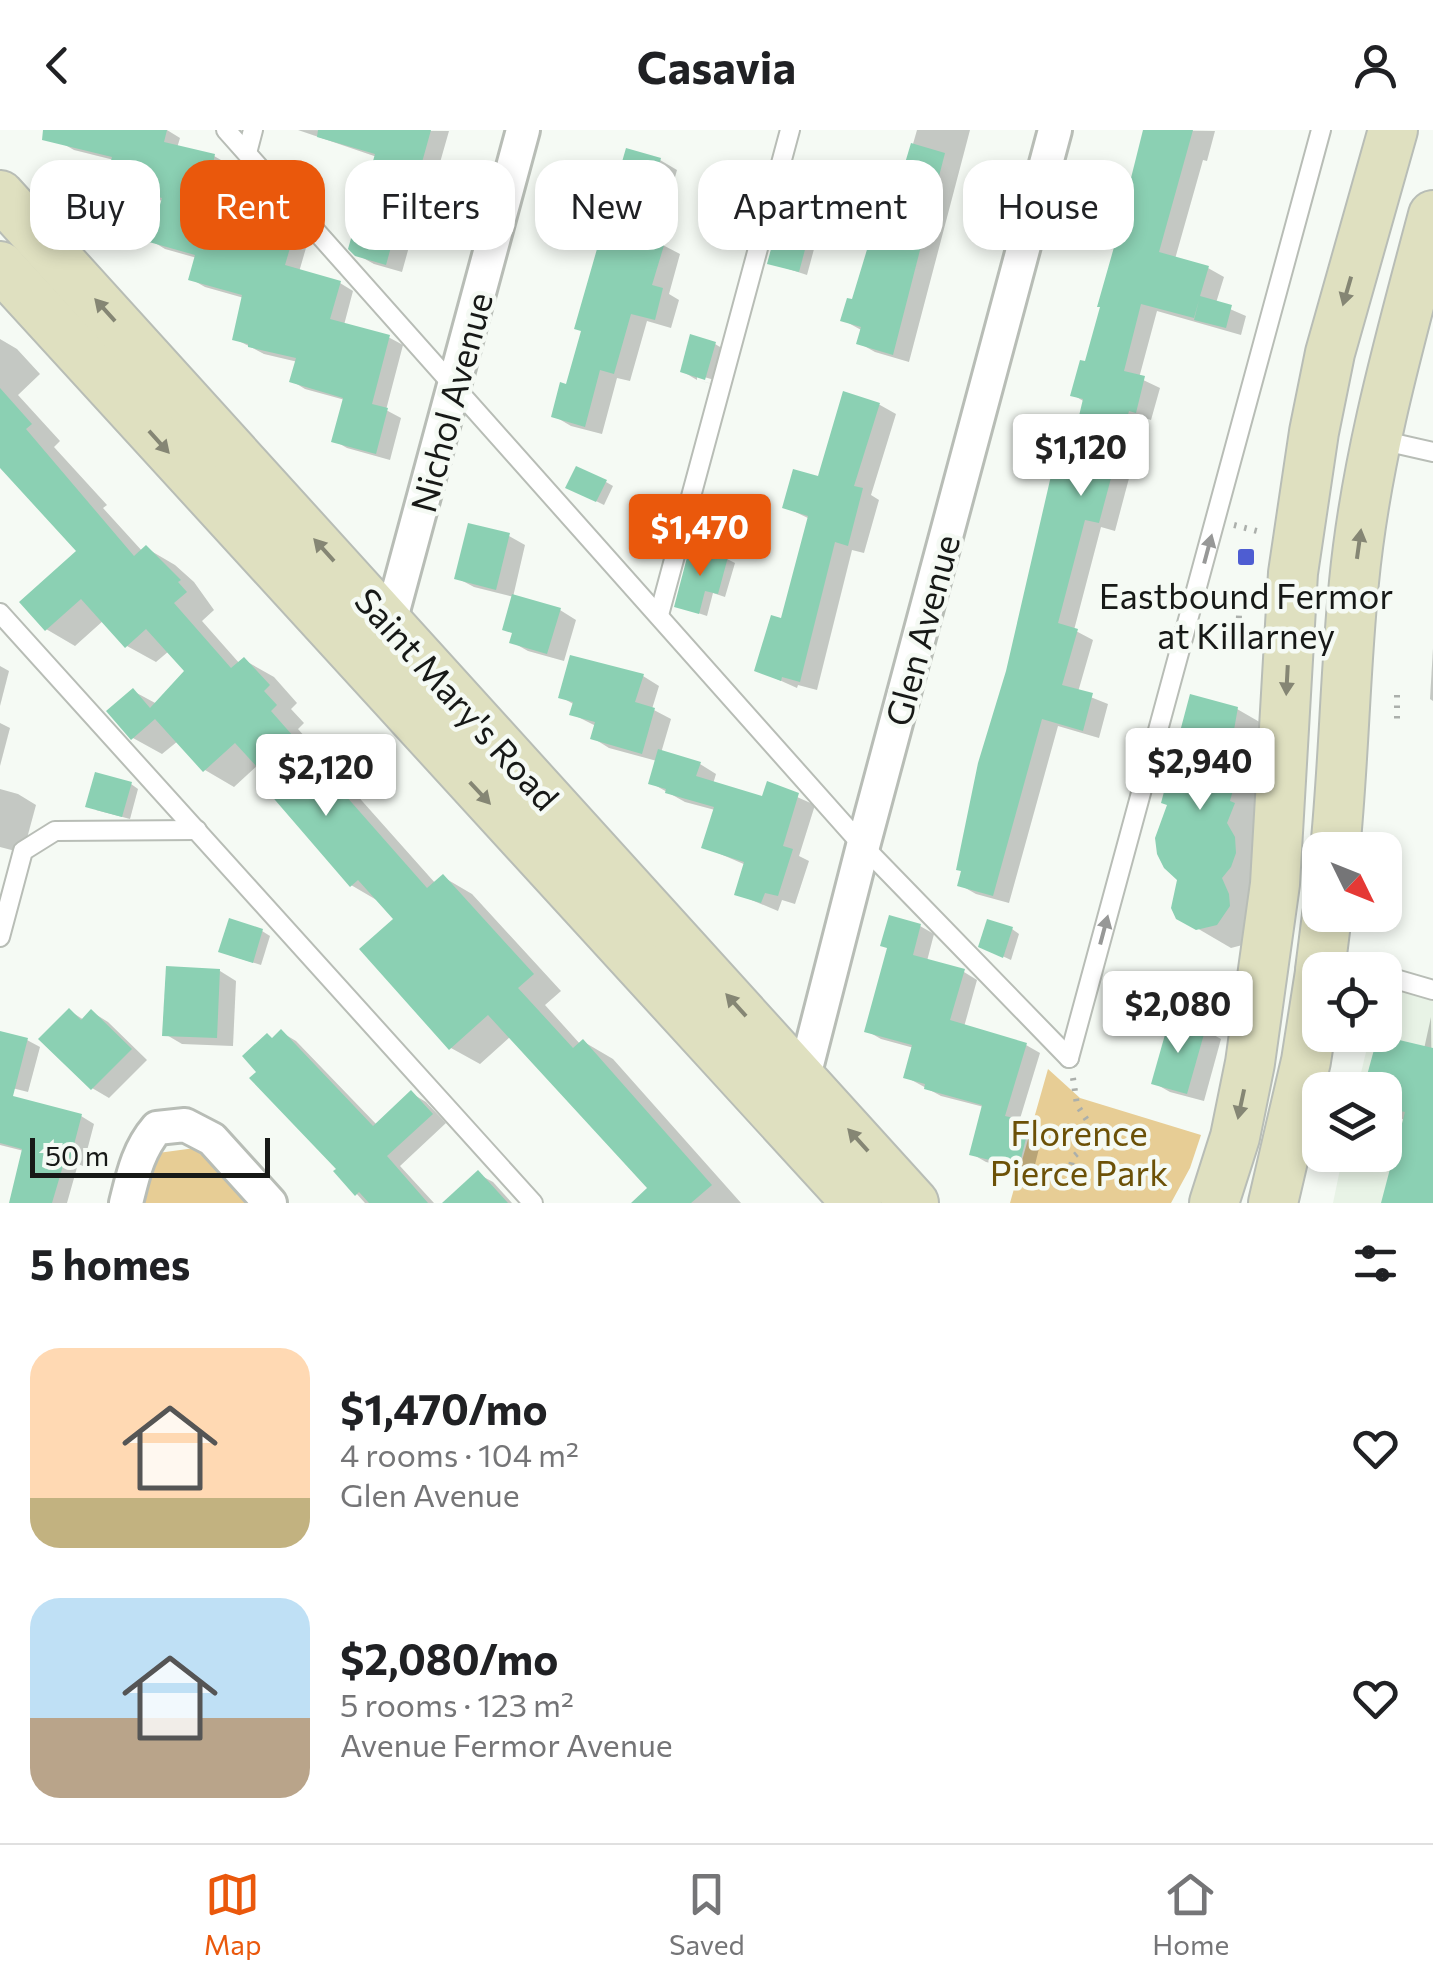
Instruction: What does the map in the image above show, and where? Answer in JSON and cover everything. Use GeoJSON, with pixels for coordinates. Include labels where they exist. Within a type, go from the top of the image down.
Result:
{"type":"FeatureCollection","features":[{"type":"Feature","properties":{"kind":"main road"},"geometry":{"type":"LineString","coordinates":[[1215,1197],[1235,1137],[1250,1063],[1274,884],[1293,573],[1314,432],[1330,353],[1393,130]]}},
{"type":"Feature","properties":{"kind":"main road","name":"Saint Mary's Road"},"geometry":{"type":"LineString","coordinates":[[0,195],[914,1203]]}},
{"type":"Feature","properties":{"kind":"main road"},"geometry":{"type":"LineString","coordinates":[[1336,832],[1354,581],[1375,439],[1433,215]]}},
{"type":"Feature","properties":{"kind":"main road","name":"Saint Mary's Road"},"geometry":{"type":"LineString","coordinates":[[0,266],[857,1203]]}},
{"type":"Feature","properties":{"kind":"main road"},"geometry":{"type":"LineString","coordinates":[[1273,1203],[1308,1052]]}},
{"type":"Feature","properties":{"kind":"street","name":"Nichol Avenue"},"geometry":{"type":"LineString","coordinates":[[366,670],[390,622],[524,130]]}},
{"type":"Feature","properties":{"kind":"street","name":"Glen Avenue"},"geometry":{"type":"LineString","coordinates":[[794,1132],[802,1078],[862,846],[1056,130]]}},
{"type":"Feature","properties":{"kind":"street"},"geometry":{"type":"LineString","coordinates":[[126,1203],[146,1140],[157,1128],[185,1125],[212,1138],[270,1203]]}},
{"type":"Feature","properties":{"kind":"lane"},"geometry":{"type":"LineString","coordinates":[[226,130],[862,846],[1069,1058]]}},
{"type":"Feature","properties":{"kind":"lane"},"geometry":{"type":"LineString","coordinates":[[247,153],[253,130]]}},
{"type":"Feature","properties":{"kind":"lane"},"geometry":{"type":"LineString","coordinates":[[659,616],[790,130]]}},
{"type":"Feature","properties":{"kind":"lane"},"geometry":{"type":"LineString","coordinates":[[1069,1058],[1322,130]]}},
{"type":"Feature","properties":{"kind":"lane"},"geometry":{"type":"LineString","coordinates":[[1375,439],[1433,452]]}},
{"type":"Feature","properties":{"kind":"lane"},"geometry":{"type":"LineString","coordinates":[[0,613],[532,1203]]}},
{"type":"Feature","properties":{"kind":"lane"},"geometry":{"type":"LineString","coordinates":[[0,937],[23,851],[55,831],[196,830]]}},
{"type":"Feature","properties":{"kind":"lane"},"geometry":{"type":"LineString","coordinates":[[1402,981],[1433,990]]}},
{"type":"Feature","properties":{"kind":"path"},"geometry":{"type":"LineString","coordinates":[[1238,639],[1239,615]]}},
{"type":"Feature","properties":{"kind":"path"},"geometry":{"type":"LineString","coordinates":[[1397,695],[1397,720]]}},
{"type":"Feature","properties":{"kind":"path"},"geometry":{"type":"LineString","coordinates":[[1069,1058],[1077,1105],[1108,1152]]}},
{"type":"Feature","properties":{"kind":"path"},"geometry":{"type":"LineString","coordinates":[[1069,1175],[1073,1157],[1097,1137]]}},
{"type":"Feature","properties":{"kind":"shaded area"},"geometry":{"type":"Polygon","coordinates":[[[1402,978],[1433,980],[1433,1203],[1333,1203],[1339,1172],[1402,1172],[1402,1072],[1361,1072],[1366,1052],[1402,1052],[1402,978]]]}},
{"type":"Feature","properties":{"kind":"green space","name":"Florence Pierce Park"},"geometry":{"type":"Polygon","coordinates":[[[1048,1069],[1080,1098],[1201,1135],[1190,1168],[1171,1203],[1010,1203],[1048,1069]]]}},
{"type":"Feature","properties":{"kind":"green space"},"geometry":{"type":"Polygon","coordinates":[[[195,1148],[210,1154],[259,1203],[139,1203],[158,1153],[195,1148]]]}},
{"type":"Feature","properties":{"kind":"building"},"geometry":{"type":"Polygon","coordinates":[[[43,130],[167,130],[164,142],[215,154],[214,160],[180,160],[180,250],[289,250],[285,265],[341,281],[330,319],[390,335],[372,404],[388,408],[376,454],[331,442],[343,398],[289,382],[296,358],[232,340],[242,295],[188,280],[195,255],[160,245],[160,160],[111,160],[112,157],[42,140],[43,130]]]}},
{"type":"Feature","properties":{"kind":"building"},"geometry":{"type":"Polygon","coordinates":[[[318,130],[431,130],[423,160],[373,160],[375,154],[317,137],[318,130]]]}},
{"type":"Feature","properties":{"kind":"building"},"geometry":{"type":"Polygon","coordinates":[[[1143,130],[1193,130],[1159,252],[1209,266],[1200,296],[1232,305],[1226,328],[1194,320],[1199,300],[1194,318],[1141,304],[1124,371],[1145,376],[1136,413],[1129,411],[1099,523],[1085,520],[1058,623],[1078,629],[1062,685],[1093,693],[1083,731],[1042,719],[993,896],[957,886],[961,871],[956,870],[978,763],[1006,671],[1056,454],[1069,458],[1083,399],[1070,396],[1080,360],[1085,361],[1113,250],[1134,250],[1134,166],[1143,130]]]}},
{"type":"Feature","properties":{"kind":"building"},"geometry":{"type":"Polygon","coordinates":[[[911,143],[945,153],[943,161],[906,160],[911,143]]]}},
{"type":"Feature","properties":{"kind":"building"},"geometry":{"type":"Polygon","coordinates":[[[626,148],[661,158],[660,160],[623,160],[626,148]]]}},
{"type":"Feature","properties":{"kind":"building"},"geometry":{"type":"Polygon","coordinates":[[[349,250],[390,250],[386,265],[355,256],[349,250]]]}},
{"type":"Feature","properties":{"kind":"building"},"geometry":{"type":"Polygon","coordinates":[[[597,250],[663,250],[652,285],[663,288],[655,320],[631,314],[614,374],[600,370],[585,427],[551,417],[560,382],[566,384],[581,331],[574,329],[597,250]]]}},
{"type":"Feature","properties":{"kind":"building"},"geometry":{"type":"Polygon","coordinates":[[[771,250],[805,250],[799,272],[767,264],[771,250]]]}},
{"type":"Feature","properties":{"kind":"building"},"geometry":{"type":"Polygon","coordinates":[[[867,250],[920,250],[893,355],[856,344],[861,327],[840,321],[847,298],[852,299],[867,250]]]}},
{"type":"Feature","properties":{"kind":"building"},"geometry":{"type":"Polygon","coordinates":[[[690,334],[716,342],[705,380],[680,372],[690,334]]]}},
{"type":"Feature","properties":{"kind":"building"},"geometry":{"type":"Polygon","coordinates":[[[0,388],[32,424],[26,429],[134,556],[146,545],[181,580],[178,582],[187,592],[174,603],[231,668],[244,657],[270,685],[264,691],[277,705],[271,711],[427,888],[443,874],[534,974],[518,988],[573,1048],[583,1039],[712,1185],[691,1203],[631,1203],[647,1188],[488,1015],[449,1050],[359,949],[393,919],[358,880],[350,887],[263,786],[269,780],[235,743],[203,772],[155,719],[131,740],[106,711],[133,688],[150,708],[184,671],[146,629],[125,648],[81,599],[45,631],[19,602],[76,551],[0,468],[0,388]]]}},
{"type":"Feature","properties":{"kind":"building"},"geometry":{"type":"Polygon","coordinates":[[[843,391],[880,403],[854,486],[863,488],[848,546],[835,542],[800,682],[782,677],[781,681],[754,671],[771,615],[781,618],[808,516],[782,508],[793,469],[818,476],[843,391]]]}},
{"type":"Feature","properties":{"kind":"building"},"geometry":{"type":"Polygon","coordinates":[[[576,466],[607,480],[596,502],[565,488],[576,466]]]}},
{"type":"Feature","properties":{"kind":"building"},"geometry":{"type":"Polygon","coordinates":[[[468,523],[510,533],[496,590],[454,579],[468,523]]]}},
{"type":"Feature","properties":{"kind":"building"},"geometry":{"type":"Polygon","coordinates":[[[690,546],[728,557],[718,594],[705,591],[699,614],[674,607],[690,546]]]}},
{"type":"Feature","properties":{"kind":"building"},"geometry":{"type":"Polygon","coordinates":[[[512,594],[561,608],[547,654],[509,643],[512,633],[502,630],[512,594]]]}},
{"type":"Feature","properties":{"kind":"building"},"geometry":{"type":"Polygon","coordinates":[[[570,655],[644,674],[635,702],[655,708],[642,754],[590,739],[595,722],[569,715],[573,702],[558,698],[570,655]]]}},
{"type":"Feature","properties":{"kind":"building"},"geometry":{"type":"Polygon","coordinates":[[[1190,694],[1238,707],[1234,730],[1238,731],[1232,754],[1237,756],[1232,778],[1236,779],[1230,801],[1235,803],[1227,823],[1235,837],[1236,853],[1222,878],[1230,906],[1217,925],[1196,930],[1176,919],[1171,908],[1177,880],[1164,868],[1155,838],[1167,805],[1161,803],[1190,694]]]}},
{"type":"Feature","properties":{"kind":"building"},"geometry":{"type":"Polygon","coordinates":[[[658,749],[701,762],[696,776],[762,796],[767,781],[799,793],[783,846],[793,849],[778,896],[765,893],[761,903],[734,895],[744,862],[701,848],[714,807],[648,784],[658,749]]]}},
{"type":"Feature","properties":{"kind":"building"},"geometry":{"type":"Polygon","coordinates":[[[95,772],[132,782],[122,817],[85,807],[95,772]]]}},
{"type":"Feature","properties":{"kind":"building"},"geometry":{"type":"Polygon","coordinates":[[[889,915],[921,924],[913,955],[965,969],[950,1020],[1027,1043],[1005,1116],[1030,1122],[1019,1167],[969,1155],[982,1105],[924,1089],[925,1084],[903,1078],[912,1045],[864,1032],[887,948],[880,946],[889,915]]]}},
{"type":"Feature","properties":{"kind":"building"},"geometry":{"type":"Polygon","coordinates":[[[229,918],[263,929],[253,963],[218,952],[229,918]]]}},
{"type":"Feature","properties":{"kind":"building"},"geometry":{"type":"Polygon","coordinates":[[[987,919],[1013,927],[1003,958],[978,947],[987,919]]]}},
{"type":"Feature","properties":{"kind":"building"},"geometry":{"type":"Polygon","coordinates":[[[166,966],[220,969],[217,1038],[162,1036],[166,966]]]}},
{"type":"Feature","properties":{"kind":"building"},"geometry":{"type":"Polygon","coordinates":[[[69,1008],[81,1020],[91,1009],[132,1049],[91,1090],[38,1039],[69,1008]]]}},
{"type":"Feature","properties":{"kind":"building"},"geometry":{"type":"Polygon","coordinates":[[[1170,1017],[1206,1027],[1187,1094],[1151,1084],[1170,1017]]]}},
{"type":"Feature","properties":{"kind":"building"},"geometry":{"type":"Polygon","coordinates":[[[281,1029],[373,1126],[411,1090],[433,1114],[387,1156],[428,1203],[369,1203],[359,1192],[355,1196],[333,1171],[336,1169],[249,1078],[256,1072],[242,1056],[267,1033],[272,1038],[281,1029]]]}},
{"type":"Feature","properties":{"kind":"building"},"geometry":{"type":"Polygon","coordinates":[[[0,1031],[28,1038],[13,1096],[82,1114],[70,1160],[65,1159],[52,1203],[9,1203],[22,1149],[0,1143],[0,1031]]]}},
{"type":"Feature","properties":{"kind":"building"},"geometry":{"type":"Polygon","coordinates":[[[1402,1041],[1433,1048],[1433,1203],[1381,1203],[1389,1172],[1402,1172],[1402,1072],[1368,1072],[1373,1052],[1402,1052],[1402,1041]]]}},
{"type":"Feature","properties":{"kind":"building"},"geometry":{"type":"Polygon","coordinates":[[[478,1170],[508,1203],[442,1203],[478,1170]]]}},
{"type":"Feature","properties":{"kind":"place","name":"Eastbound Fermor at Killarney"},"geometry":{"type":"Point","coordinates":[1246,557]}}]}
